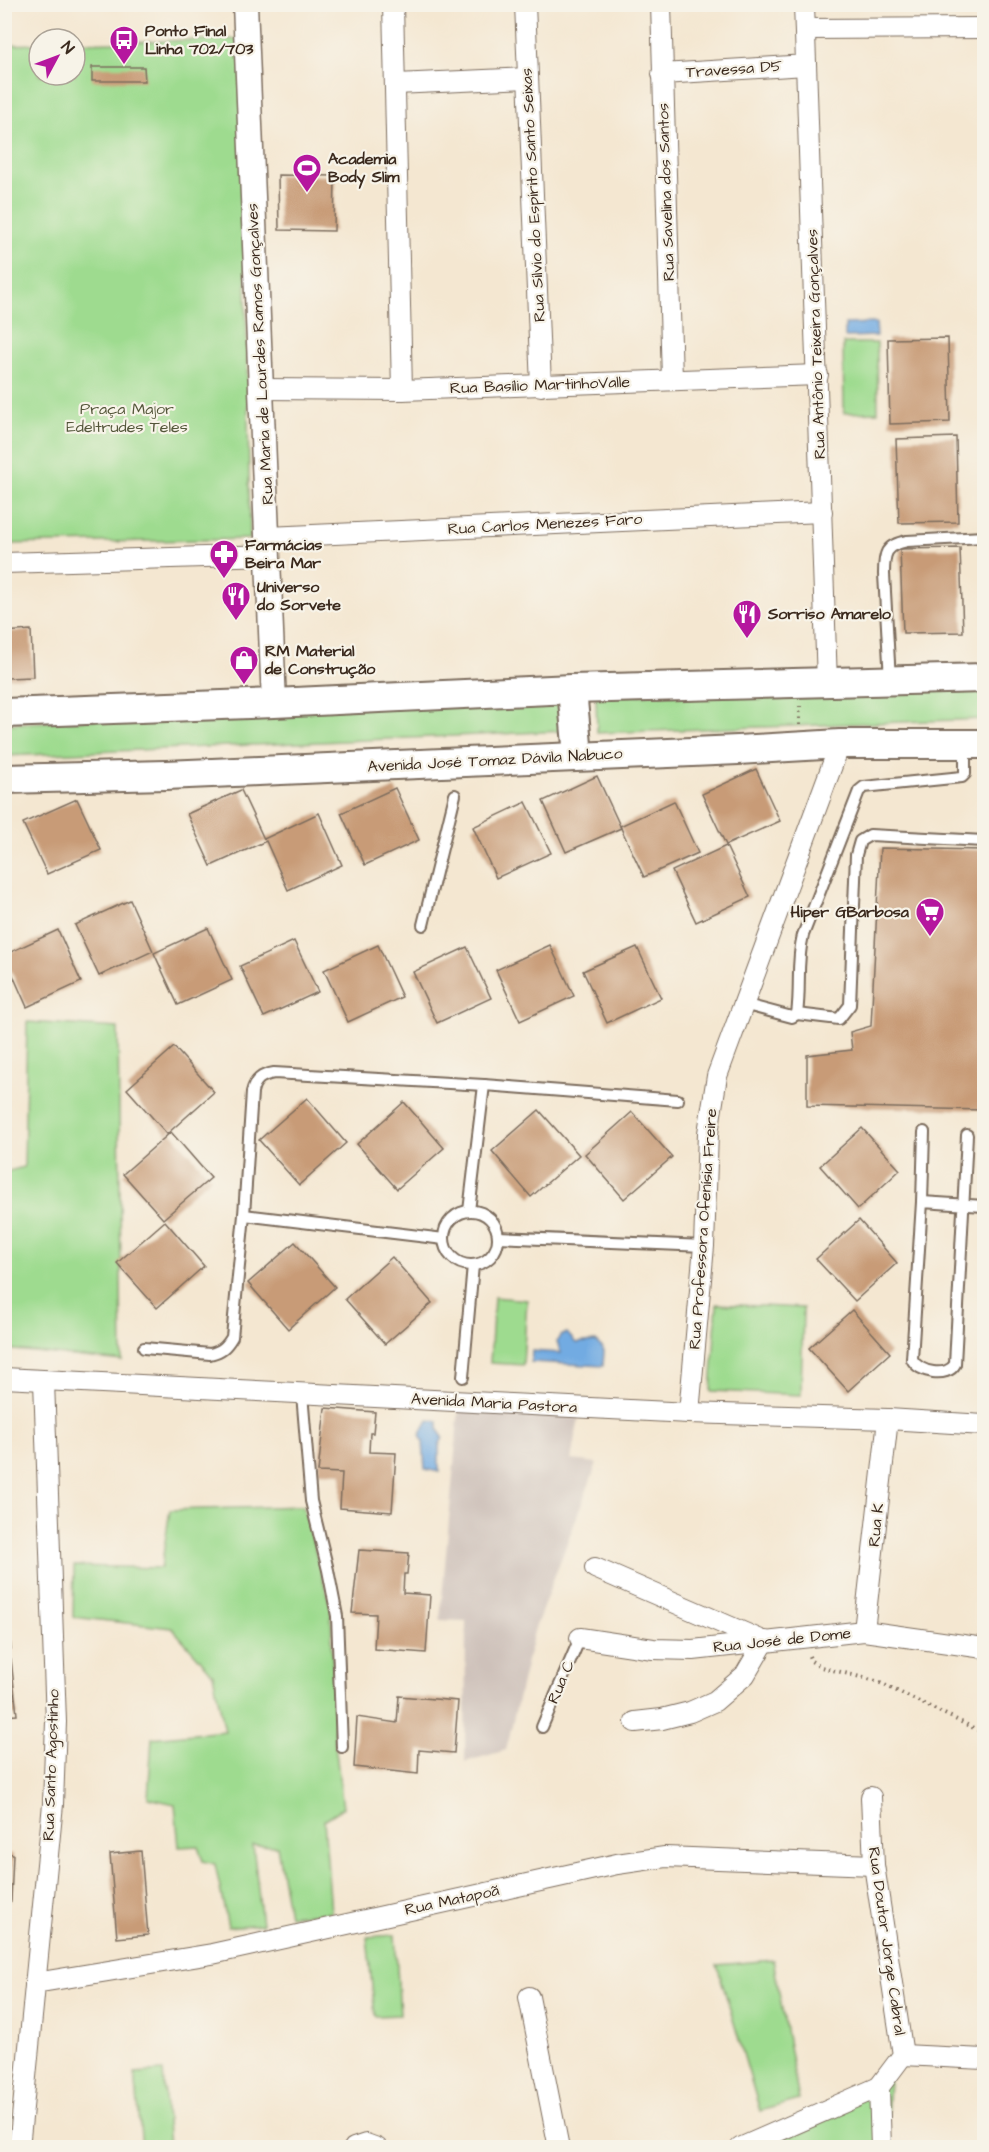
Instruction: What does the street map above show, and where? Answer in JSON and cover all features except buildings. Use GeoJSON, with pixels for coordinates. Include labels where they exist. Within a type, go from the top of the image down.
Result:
{"type":"FeatureCollection","features":[{"type":"Feature","properties":{"kind":"main road"},"geometry":{"type":"LineString","coordinates":[[4,713],[572,689],[984,678]]}},
{"type":"Feature","properties":{"kind":"main road"},"geometry":{"type":"LineString","coordinates":[[572,689],[578,756]]}},
{"type":"Feature","properties":{"kind":"main road","name":"Avenida José Tomaz Dávila Nabuco"},"geometry":{"type":"LineString","coordinates":[[4,779],[166,775],[840,744],[974,744]]}},
{"type":"Feature","properties":{"kind":"street","name":"Rua Maria de Lourdes Ramos Gonçalves"},"geometry":{"type":"LineString","coordinates":[[245,4],[274,703]]}},
{"type":"Feature","properties":{"kind":"street"},"geometry":{"type":"LineString","coordinates":[[393,4],[402,390]]}},
{"type":"Feature","properties":{"kind":"street","name":"Rua Sílvio do Espírito Santo Seixas"},"geometry":{"type":"LineString","coordinates":[[525,4],[541,386]]}},
{"type":"Feature","properties":{"kind":"street","name":"Rua Savelina dos Santos"},"geometry":{"type":"LineString","coordinates":[[661,4],[672,379]]}},
{"type":"Feature","properties":{"kind":"street","name":"Rua Antônio Teixeira Gonçalves"},"geometry":{"type":"LineString","coordinates":[[804,4],[822,512],[814,684]]}},
{"type":"Feature","properties":{"kind":"street"},"geometry":{"type":"LineString","coordinates":[[805,29],[984,28]]}},
{"type":"Feature","properties":{"kind":"street","name":"Travessa D5"},"geometry":{"type":"LineString","coordinates":[[662,74],[806,65]]}},
{"type":"Feature","properties":{"kind":"street"},"geometry":{"type":"LineString","coordinates":[[396,84],[527,78]]}},
{"type":"Feature","properties":{"kind":"street","name":"Rua Basílio MartinhoValle"},"geometry":{"type":"LineString","coordinates":[[261,389],[402,390],[818,375]]}},
{"type":"Feature","properties":{"kind":"street","name":"Rua Carlos Menezes Faro"},"geometry":{"type":"LineString","coordinates":[[4,563],[822,512]]}},
{"type":"Feature","properties":{"kind":"street","name":"Rua Professora Ofenísia Freire"},"geometry":{"type":"LineString","coordinates":[[689,1413],[704,1246],[708,1133],[717,1076],[840,744]]}},
{"type":"Feature","properties":{"kind":"street","name":"Avenida Maria Pastora"},"geometry":{"type":"LineString","coordinates":[[4,1378],[689,1413],[888,1419],[984,1425]]}},
{"type":"Feature","properties":{"kind":"street","name":"Rua Santo Agostinho"},"geometry":{"type":"LineString","coordinates":[[19,2148],[53,1804],[56,1722],[44,1381]]}},
{"type":"Feature","properties":{"kind":"street","name":"Rua K"},"geometry":{"type":"LineString","coordinates":[[864,1630],[888,1419]]}},
{"type":"Feature","properties":{"kind":"street"},"geometry":{"type":"LineString","coordinates":[[595,1568],[765,1641],[745,1675],[715,1701],[690,1712],[662,1719],[635,1722]]}},
{"type":"Feature","properties":{"kind":"street","name":"Rua José de Dome"},"geometry":{"type":"LineString","coordinates":[[580,1638],[653,1649],[693,1650],[864,1630],[984,1648]]}},
{"type":"Feature","properties":{"kind":"street","name":"Rua Doutor Jorge Cabral"},"geometry":{"type":"LineString","coordinates":[[871,1797],[874,1865],[903,2055],[879,2087]]}},
{"type":"Feature","properties":{"kind":"street","name":"Rua Matapoã"},"geometry":{"type":"LineString","coordinates":[[35,1983],[212,1954],[617,1864],[656,1858],[759,1859],[874,1865]]}},
{"type":"Feature","properties":{"kind":"street"},"geometry":{"type":"LineString","coordinates":[[529,1996],[558,2148]]}},
{"type":"Feature","properties":{"kind":"street"},"geometry":{"type":"LineString","coordinates":[[903,2055],[984,2059]]}},
{"type":"Feature","properties":{"kind":"street"},"geometry":{"type":"LineString","coordinates":[[740,2148],[879,2087],[881,2148]]}},
{"type":"Feature","properties":{"kind":"lane"},"geometry":{"type":"LineString","coordinates":[[890,681],[884,574],[884,558],[889,548],[896,543],[907,541],[984,537]]}},
{"type":"Feature","properties":{"kind":"lane"},"geometry":{"type":"LineString","coordinates":[[797,1014],[800,994],[798,954],[803,935],[859,791],[872,785],[962,777],[974,744]]}},
{"type":"Feature","properties":{"kind":"lane"},"geometry":{"type":"LineString","coordinates":[[423,925],[455,795]]}},
{"type":"Feature","properties":{"kind":"lane"},"geometry":{"type":"LineString","coordinates":[[743,1004],[792,1017],[797,1014],[840,1019],[850,1005],[856,855],[860,840],[870,835],[984,841]]}},
{"type":"Feature","properties":{"kind":"lane"},"geometry":{"type":"LineString","coordinates":[[144,1348],[210,1354],[220,1352],[232,1337],[244,1215],[252,1092],[255,1082],[264,1075],[274,1073],[484,1085],[678,1100]]}},
{"type":"Feature","properties":{"kind":"lane"},"geometry":{"type":"LineString","coordinates":[[469,1211],[484,1085]]}},
{"type":"Feature","properties":{"kind":"lane"},"geometry":{"type":"LineString","coordinates":[[924,1132],[912,1359],[914,1365],[920,1369],[946,1373],[952,1370],[955,1364],[962,1205],[968,1135]]}},
{"type":"Feature","properties":{"kind":"lane"},"geometry":{"type":"LineString","coordinates":[[922,1202],[984,1206]]}},
{"type":"Feature","properties":{"kind":"lane"},"geometry":{"type":"LineString","coordinates":[[469,1211],[480,1212],[489,1218],[495,1226],[498,1237],[491,1256],[483,1262],[472,1265],[462,1264],[453,1258],[446,1250],[444,1239],[445,1229],[451,1220],[469,1211]]}},
{"type":"Feature","properties":{"kind":"lane"},"geometry":{"type":"LineString","coordinates":[[244,1215],[444,1239]]}},
{"type":"Feature","properties":{"kind":"lane"},"geometry":{"type":"LineString","coordinates":[[498,1237],[704,1246]]}},
{"type":"Feature","properties":{"kind":"lane"},"geometry":{"type":"LineString","coordinates":[[463,1377],[472,1265]]}},
{"type":"Feature","properties":{"kind":"lane"},"geometry":{"type":"LineString","coordinates":[[302,1394],[310,1501],[337,1616],[342,1747]]}},
{"type":"Feature","properties":{"kind":"lane","name":"Rua C"},"geometry":{"type":"LineString","coordinates":[[542,1726],[580,1638]]}},
{"type":"Feature","properties":{"kind":"path"},"geometry":{"type":"LineString","coordinates":[[800,746],[814,684]]}},
{"type":"Feature","properties":{"kind":"path"},"geometry":{"type":"LineString","coordinates":[[802,1637],[811,1661],[821,1667],[876,1681],[984,1733]]}},
{"type":"Feature","properties":{"kind":"shaded area"},"geometry":{"type":"Polygon","coordinates":[[[459,1408],[579,1418],[571,1460],[597,1463],[534,1631],[506,1750],[465,1762],[466,1621],[440,1620],[459,1408]]]}},
{"type":"Feature","properties":{"kind":"green space","name":"Praça Major Edeltrudes Teles"},"geometry":{"type":"Polygon","coordinates":[[[242,39],[250,539],[5,544],[4,45],[27,44],[27,87],[87,87],[87,43],[242,39]]]}},
{"type":"Feature","properties":{"kind":"green space"},"geometry":{"type":"Polygon","coordinates":[[[843,343],[877,343],[878,412],[844,413],[843,343]]]}},
{"type":"Feature","properties":{"kind":"green space"},"geometry":{"type":"Polygon","coordinates":[[[984,684],[984,719],[597,733],[596,696],[984,684]]]}},
{"type":"Feature","properties":{"kind":"green space"},"geometry":{"type":"Polygon","coordinates":[[[562,696],[566,731],[5,756],[5,724],[562,696]]]}},
{"type":"Feature","properties":{"kind":"green space"},"geometry":{"type":"Polygon","coordinates":[[[27,1022],[118,1028],[122,1361],[5,1349],[5,1172],[24,1167],[27,1022]]]}},
{"type":"Feature","properties":{"kind":"green space"},"geometry":{"type":"Polygon","coordinates":[[[494,1297],[527,1300],[523,1365],[490,1363],[494,1297]]]}},
{"type":"Feature","properties":{"kind":"green space"},"geometry":{"type":"Polygon","coordinates":[[[717,1304],[803,1308],[801,1395],[711,1391],[717,1304]]]}},
{"type":"Feature","properties":{"kind":"green space"},"geometry":{"type":"Polygon","coordinates":[[[303,1506],[331,1608],[335,1744],[343,1808],[324,1820],[331,1912],[289,1916],[277,1846],[253,1845],[262,1924],[228,1927],[215,1864],[203,1861],[198,1846],[179,1847],[175,1804],[148,1798],[152,1738],[225,1731],[213,1674],[172,1628],[73,1617],[74,1566],[161,1568],[170,1510],[303,1506]]]}},
{"type":"Feature","properties":{"kind":"green space"},"geometry":{"type":"Polygon","coordinates":[[[395,1935],[400,2015],[375,2016],[367,1937],[395,1935]]]}},
{"type":"Feature","properties":{"kind":"green space"},"geometry":{"type":"Polygon","coordinates":[[[773,1960],[799,2100],[760,2111],[717,1965],[773,1960]]]}},
{"type":"Feature","properties":{"kind":"green space"},"geometry":{"type":"Polygon","coordinates":[[[163,2071],[169,2147],[142,2147],[135,2073],[163,2071]]]}},
{"type":"Feature","properties":{"kind":"green space"},"geometry":{"type":"Polygon","coordinates":[[[889,2077],[886,2147],[733,2147],[889,2077]]]}},
{"type":"Feature","properties":{"kind":"water"},"geometry":{"type":"Polygon","coordinates":[[[876,323],[877,336],[845,337],[845,324],[876,323]]]}},
{"type":"Feature","properties":{"kind":"water"},"geometry":{"type":"Polygon","coordinates":[[[567,1333],[576,1343],[596,1341],[604,1351],[603,1366],[531,1362],[532,1351],[561,1353],[557,1341],[560,1336],[567,1333]]]}},
{"type":"Feature","properties":{"kind":"water"},"geometry":{"type":"Polygon","coordinates":[[[428,1420],[438,1421],[438,1430],[443,1437],[439,1446],[439,1472],[425,1469],[423,1442],[420,1435],[428,1420]]]}},
{"type":"Feature","properties":{"kind":"place","name":"Ponto Final Linha 702/703"},"geometry":{"type":"Point","coordinates":[124,66]}},
{"type":"Feature","properties":{"kind":"place","name":"Academia Body Slim"},"geometry":{"type":"Point","coordinates":[307,194]}},
{"type":"Feature","properties":{"kind":"place","name":"Farmácias Beira Mar"},"geometry":{"type":"Point","coordinates":[224,580]}},
{"type":"Feature","properties":{"kind":"place","name":"Universo do Sorvete"},"geometry":{"type":"Point","coordinates":[236,622]}},
{"type":"Feature","properties":{"kind":"place","name":"Sorriso Amarelo"},"geometry":{"type":"Point","coordinates":[747,640]}},
{"type":"Feature","properties":{"kind":"place","name":"RM Material de Construção"},"geometry":{"type":"Point","coordinates":[244,686]}},
{"type":"Feature","properties":{"kind":"place","name":"Hiper GBarbosa"},"geometry":{"type":"Point","coordinates":[930,938]}}]}
